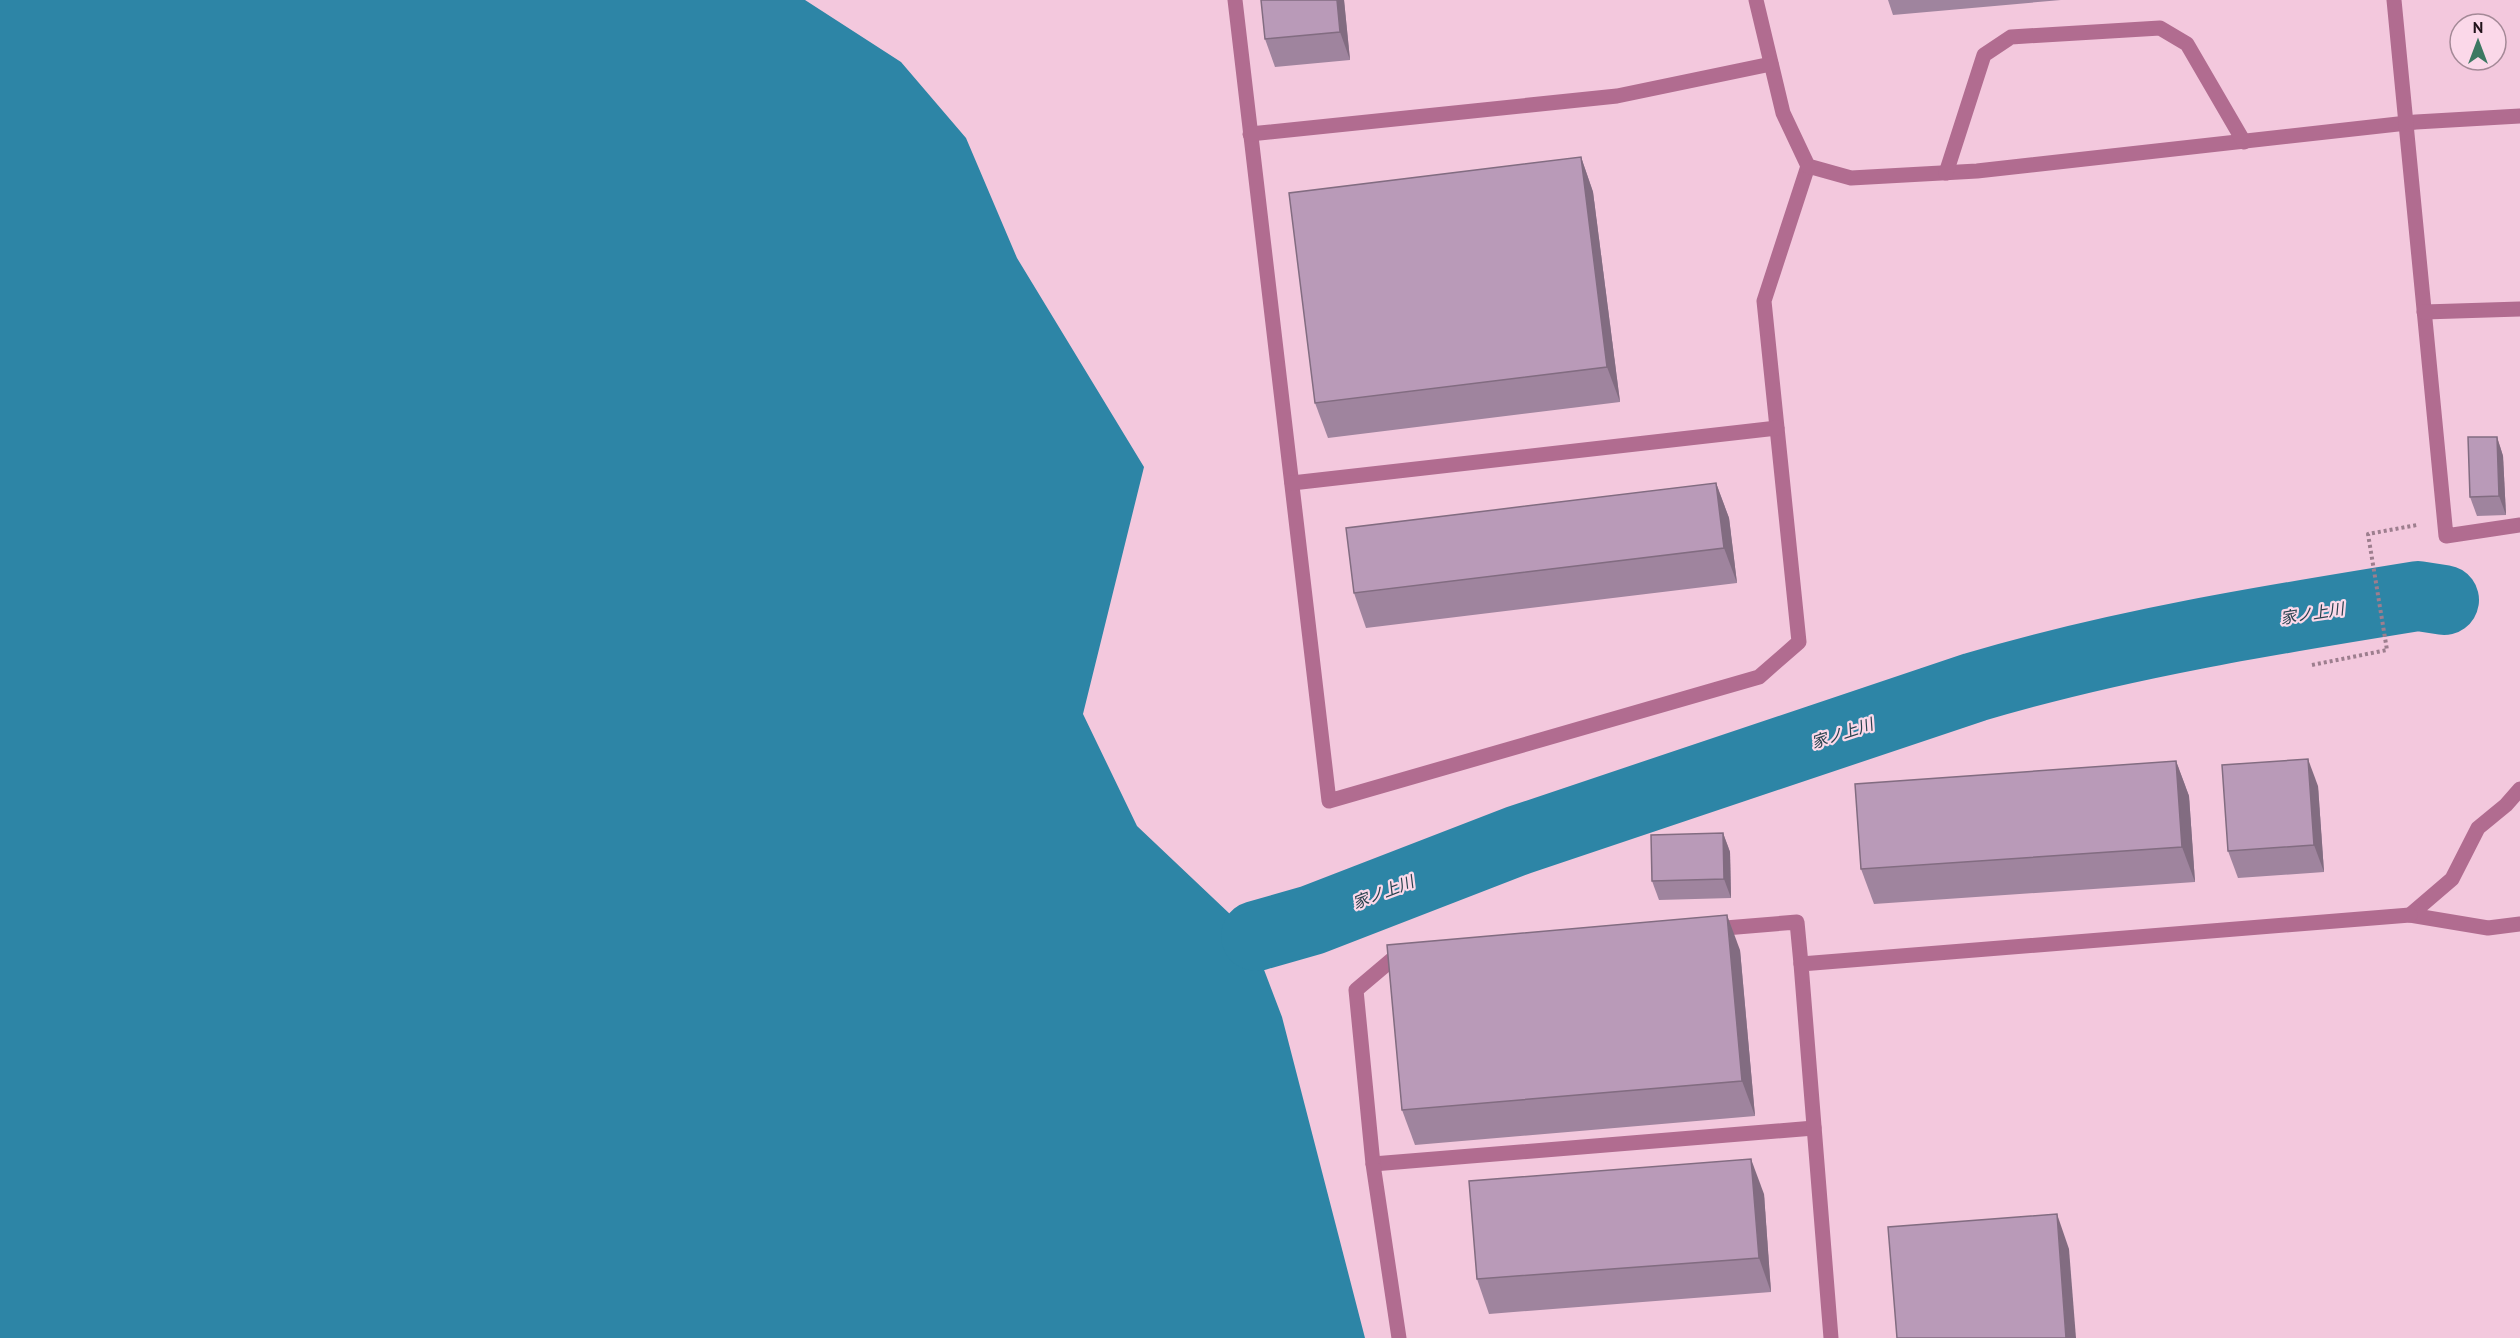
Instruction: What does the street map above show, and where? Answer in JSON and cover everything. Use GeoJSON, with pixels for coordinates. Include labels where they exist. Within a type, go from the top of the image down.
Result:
{"type":"FeatureCollection","features":[{"type":"Feature","properties":{"kind":"lane"},"geometry":{"type":"LineString","coordinates":[[1234,0],[1329,801],[1759,677],[1799,642],[1764,301],[1808,166],[1784,113],[1756,0]]}},
{"type":"Feature","properties":{"kind":"lane"},"geometry":{"type":"LineString","coordinates":[[2394,0],[2446,536],[2520,525]]}},
{"type":"Feature","properties":{"kind":"lane"},"geometry":{"type":"LineString","coordinates":[[1946,173],[1984,54],[2011,37],[2160,28],[2187,44],[2244,142]]}},
{"type":"Feature","properties":{"kind":"lane"},"geometry":{"type":"LineString","coordinates":[[1250,134],[1617,96],[1772,64]]}},
{"type":"Feature","properties":{"kind":"lane"},"geometry":{"type":"LineString","coordinates":[[1808,166],[1851,178],[1946,173],[2406,124],[2520,117]]}},
{"type":"Feature","properties":{"kind":"lane"},"geometry":{"type":"LineString","coordinates":[[2424,312],[2520,309]]}},
{"type":"Feature","properties":{"kind":"lane"},"geometry":{"type":"LineString","coordinates":[[1292,483],[1777,428]]}},
{"type":"Feature","properties":{"kind":"lane"},"geometry":{"type":"LineString","coordinates":[[2410,915],[2452,879],[2478,828],[2506,805],[2520,789]]}},
{"type":"Feature","properties":{"kind":"lane"},"geometry":{"type":"LineString","coordinates":[[1801,964],[2410,915],[2488,928],[2520,924]]}},
{"type":"Feature","properties":{"kind":"lane"},"geometry":{"type":"LineString","coordinates":[[1702,930],[1797,922],[1831,1338]]}},
{"type":"Feature","properties":{"kind":"lane"},"geometry":{"type":"LineString","coordinates":[[1400,1338],[1373,1164],[1356,990],[1395,957],[1419,955]]}},
{"type":"Feature","properties":{"kind":"lane"},"geometry":{"type":"LineString","coordinates":[[1373,1164],[1814,1128]]}},
{"type":"Feature","properties":{"kind":"path"},"geometry":{"type":"LineString","coordinates":[[2312,665],[2387,650],[2368,534],[2445,521]]}},
{"type":"Feature","properties":{"kind":"water"},"geometry":{"type":"Polygon","coordinates":[[[0,0],[805,0],[901,62],[966,138],[1017,258],[1144,467],[1083,714],[1137,826],[1250,933],[1282,1017],[1365,1338],[0,1338],[0,0]]]}},
{"type":"Feature","properties":{"kind":"building"},"geometry":{"type":"Polygon","coordinates":[[[1261,0],[1337,0],[1340,32],[1265,39],[1261,0]]]}},
{"type":"Feature","properties":{"kind":"building"},"geometry":{"type":"Polygon","coordinates":[[[1581,157],[1607,367],[1315,403],[1289,193],[1581,157]]]}},
{"type":"Feature","properties":{"kind":"building"},"geometry":{"type":"Polygon","coordinates":[[[2468,437],[2497,437],[2499,496],[2470,497],[2468,437]]]}},
{"type":"Feature","properties":{"kind":"building"},"geometry":{"type":"Polygon","coordinates":[[[1716,483],[1724,548],[1354,593],[1346,528],[1716,483]]]}},
{"type":"Feature","properties":{"kind":"building"},"geometry":{"type":"Polygon","coordinates":[[[2308,759],[2314,845],[2228,851],[2222,765],[2308,759]]]}},
{"type":"Feature","properties":{"kind":"building"},"geometry":{"type":"Polygon","coordinates":[[[2176,761],[2182,847],[1861,869],[1855,784],[2176,761]]]}},
{"type":"Feature","properties":{"kind":"building"},"geometry":{"type":"Polygon","coordinates":[[[1723,833],[1724,879],[1652,881],[1651,835],[1723,833]]]}},
{"type":"Feature","properties":{"kind":"building"},"geometry":{"type":"Polygon","coordinates":[[[1727,915],[1742,1081],[1402,1110],[1387,945],[1727,915]]]}},
{"type":"Feature","properties":{"kind":"building"},"geometry":{"type":"Polygon","coordinates":[[[1751,1159],[1759,1258],[1477,1279],[1469,1181],[1751,1159]]]}},
{"type":"Feature","properties":{"kind":"building"},"geometry":{"type":"Polygon","coordinates":[[[2057,1214],[2066,1338],[1897,1338],[1888,1227],[2057,1214]]]}},
{"type":"Feature","properties":{"kind":"waterway","name":"家ノ上川"},"geometry":{"type":"LineString","coordinates":[[1256,936],[1312,920],[1519,840],[1975,687],[2084,658],[2195,634],[2418,596],[2444,600]]}}]}
